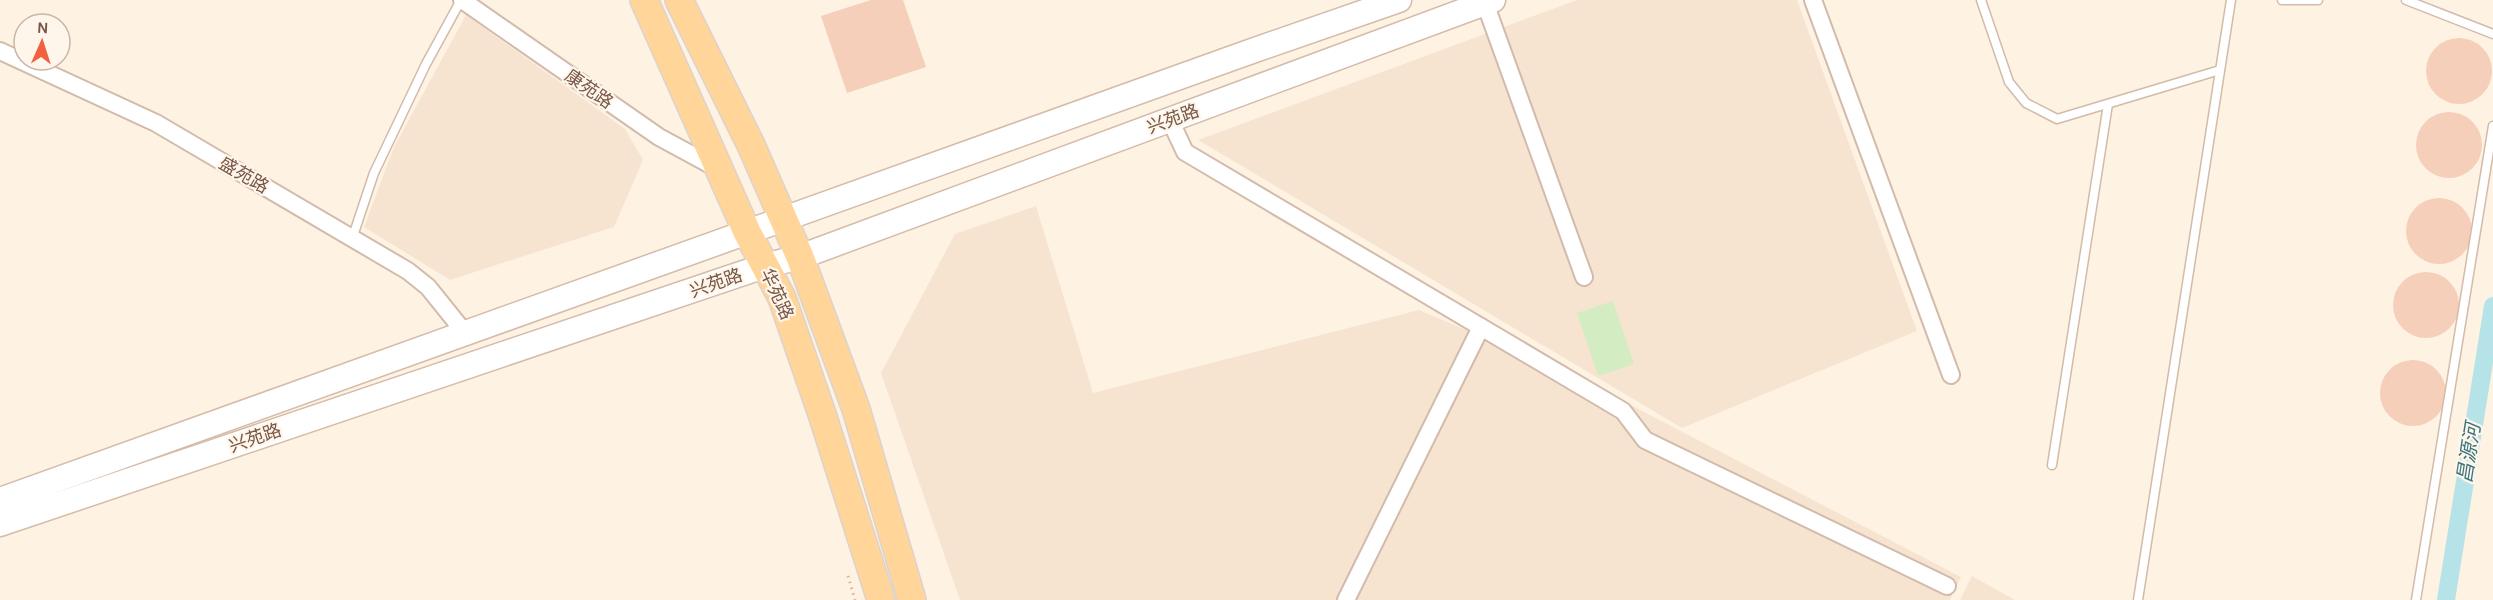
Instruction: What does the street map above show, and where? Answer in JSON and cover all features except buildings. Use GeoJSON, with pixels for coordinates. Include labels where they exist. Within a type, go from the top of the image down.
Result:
{"type":"FeatureCollection","features":[{"type":"Feature","properties":{"kind":"main road","name":"华苑路"},"geometry":{"type":"LineString","coordinates":[[644,0],[747,232],[782,298],[823,417],[881,600]]}},
{"type":"Feature","properties":{"kind":"main road","name":"华苑路"},"geometry":{"type":"LineString","coordinates":[[679,0],[751,145],[800,257],[856,409],[912,600]]}},
{"type":"Feature","properties":{"kind":"main road","name":"兴苑路"},"geometry":{"type":"LineString","coordinates":[[0,500],[1399,0]]}},
{"type":"Feature","properties":{"kind":"main road","name":"兴苑路"},"geometry":{"type":"LineString","coordinates":[[0,525],[764,266],[800,257],[1489,2]]}},
{"type":"Feature","properties":{"kind":"street","name":"康苑路"},"geometry":{"type":"LineString","coordinates":[[461,0],[659,137],[721,170]]}},
{"type":"Feature","properties":{"kind":"street"},"geometry":{"type":"LineString","coordinates":[[1813,0],[1951,375]]}},
{"type":"Feature","properties":{"kind":"street"},"geometry":{"type":"LineString","coordinates":[[1489,2],[1584,277]]}},
{"type":"Feature","properties":{"kind":"street","name":"盛苑路"},"geometry":{"type":"LineString","coordinates":[[0,51],[156,123],[408,272],[429,287],[465,333]]}},
{"type":"Feature","properties":{"kind":"street"},"geometry":{"type":"LineString","coordinates":[[1170,120],[1185,152],[1623,411],[1645,440],[1947,586]]}},
{"type":"Feature","properties":{"kind":"street"},"geometry":{"type":"LineString","coordinates":[[1346,600],[1481,327]]}},
{"type":"Feature","properties":{"kind":"lane"},"geometry":{"type":"LineString","coordinates":[[352,239],[374,173],[426,64],[461,0]]}},
{"type":"Feature","properties":{"kind":"lane"},"geometry":{"type":"LineString","coordinates":[[1981,0],[2009,82],[2026,103],[2057,119],[2220,70]]}},
{"type":"Feature","properties":{"kind":"lane"},"geometry":{"type":"LineString","coordinates":[[2138,600],[2230,0]]}},
{"type":"Feature","properties":{"kind":"lane"},"geometry":{"type":"LineString","coordinates":[[2282,0],[2318,0]]}},
{"type":"Feature","properties":{"kind":"lane"},"geometry":{"type":"LineString","coordinates":[[2406,0],[2493,34]]}},
{"type":"Feature","properties":{"kind":"lane"},"geometry":{"type":"LineString","coordinates":[[2052,465],[2108,104]]}},
{"type":"Feature","properties":{"kind":"lane"},"geometry":{"type":"LineString","coordinates":[[2416,600],[2493,126]]}},
{"type":"Feature","properties":{"kind":"shaded area"},"geometry":{"type":"Polygon","coordinates":[[[1577,0],[1797,0],[1917,331],[1682,428],[1198,140],[1577,0]]]}},
{"type":"Feature","properties":{"kind":"shaded area"},"geometry":{"type":"Polygon","coordinates":[[[466,15],[625,129],[643,160],[614,227],[450,280],[364,227],[394,147],[466,15]]]}},
{"type":"Feature","properties":{"kind":"shaded area"},"geometry":{"type":"Polygon","coordinates":[[[1036,206],[1093,393],[1419,310],[1471,332],[1341,600],[960,600],[881,373],[955,234],[1036,206]]]}},
{"type":"Feature","properties":{"kind":"shaded area"},"geometry":{"type":"Polygon","coordinates":[[[1485,329],[1961,577],[1950,600],[1354,600],[1485,329]]]}},
{"type":"Feature","properties":{"kind":"shaded area"},"geometry":{"type":"Polygon","coordinates":[[[1972,576],[2015,600],[1960,600],[1972,576]]]}},
{"type":"Feature","properties":{"kind":"green space"},"geometry":{"type":"Polygon","coordinates":[[[1613,301],[1634,364],[1598,376],[1577,313],[1613,301]]]}},
{"type":"Feature","properties":{"kind":"waterway","name":"昌源河"},"geometry":{"type":"LineString","coordinates":[[2446,600],[2493,306]]}}]}
